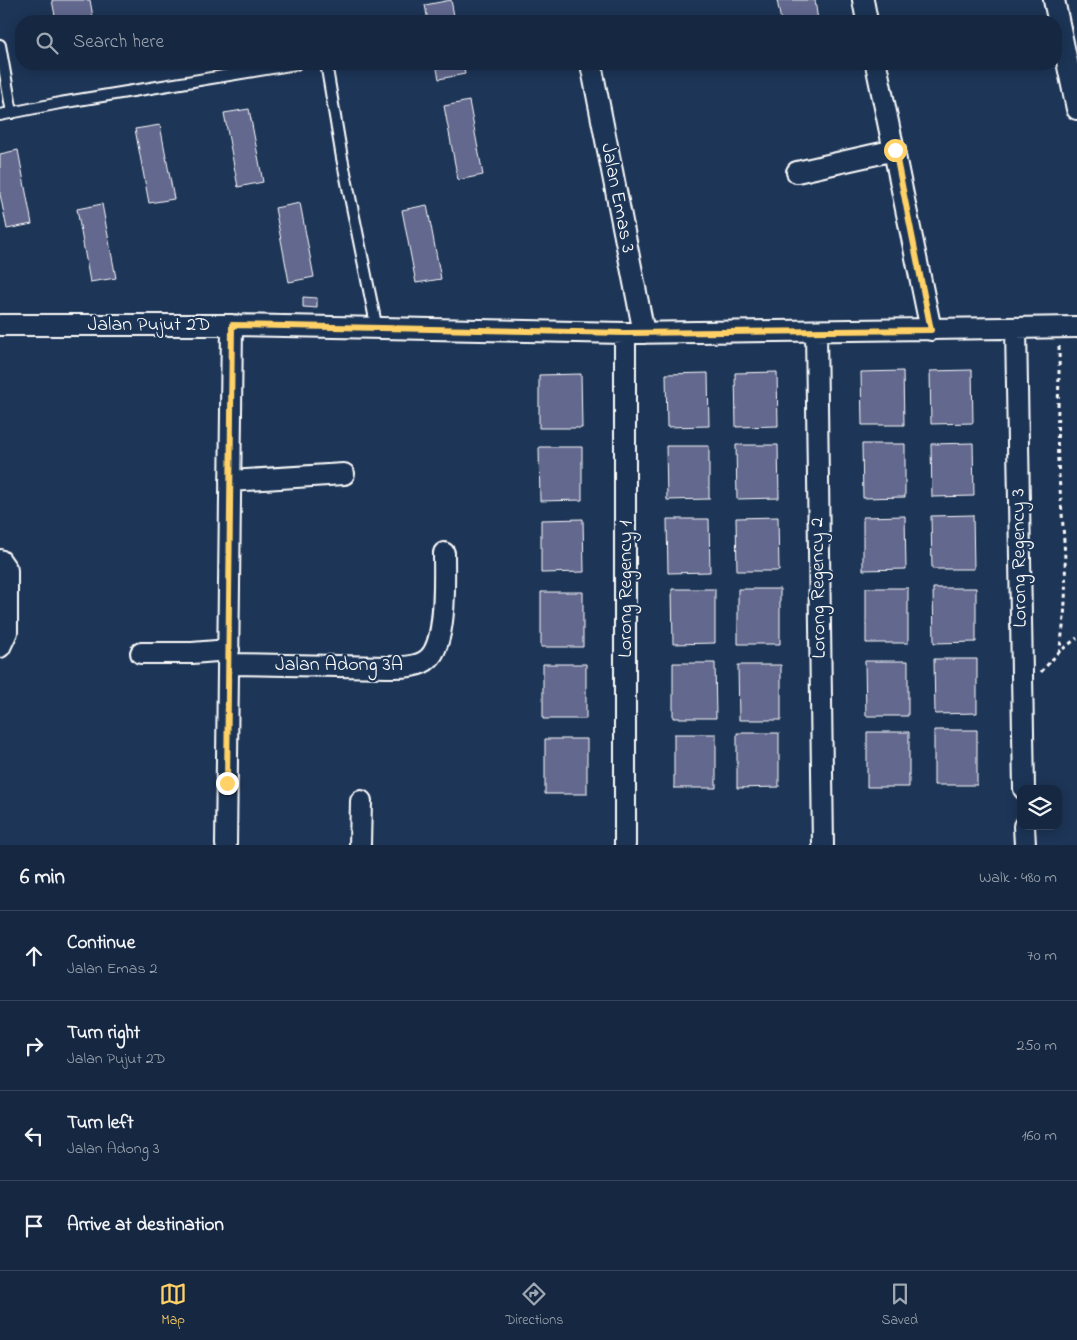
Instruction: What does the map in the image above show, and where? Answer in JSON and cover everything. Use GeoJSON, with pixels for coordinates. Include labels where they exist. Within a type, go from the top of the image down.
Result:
{"type":"FeatureCollection","features":[{"type":"Feature","properties":{"kind":"street"},"geometry":{"type":"LineString","coordinates":[[863,0],[866,15]]}},
{"type":"Feature","properties":{"kind":"street"},"geometry":{"type":"LineString","coordinates":[[1054,0],[1057,15]]}},
{"type":"Feature","properties":{"kind":"street"},"geometry":{"type":"LineString","coordinates":[[1062,38],[1077,109]]}},
{"type":"Feature","properties":{"kind":"street","name":"Jalan Emas 3"},"geometry":{"type":"LineString","coordinates":[[592,70],[634,333]]}},
{"type":"Feature","properties":{"kind":"street"},"geometry":{"type":"LineString","coordinates":[[877,70],[931,330]]}},
{"type":"Feature","properties":{"kind":"street"},"geometry":{"type":"LineString","coordinates":[[797,172],[895,150]]}},
{"type":"Feature","properties":{"kind":"street","name":"Jalan Pujut 2D"},"geometry":{"type":"LineString","coordinates":[[0,325],[232,325],[634,333],[1068,327]]}},
{"type":"Feature","properties":{"kind":"street"},"geometry":{"type":"LineString","coordinates":[[226,845],[232,325]]}},
{"type":"Feature","properties":{"kind":"street","name":"Lorong Regency 3"},"geometry":{"type":"LineString","coordinates":[[1016,328],[1024,785]]}},
{"type":"Feature","properties":{"kind":"street","name":"Lorong Regency 2"},"geometry":{"type":"LineString","coordinates":[[816,331],[823,845]]}},
{"type":"Feature","properties":{"kind":"street","name":"Lorong Regency 1"},"geometry":{"type":"LineString","coordinates":[[625,845],[634,333]]}},
{"type":"Feature","properties":{"kind":"street"},"geometry":{"type":"LineString","coordinates":[[230,481],[344,474]]}},
{"type":"Feature","properties":{"kind":"street","name":"Jalan Adong 3A"},"geometry":{"type":"LineString","coordinates":[[141,653],[192,653],[388,667],[408,666],[423,662],[430,658],[438,641],[444,608],[444,553]]}},
{"type":"Feature","properties":{"kind":"street"},"geometry":{"type":"LineString","coordinates":[[0,560],[7,570],[7,632],[0,646]]}},
{"type":"Feature","properties":{"kind":"street"},"geometry":{"type":"LineString","coordinates":[[360,845],[361,801]]}},
{"type":"Feature","properties":{"kind":"street"},"geometry":{"type":"LineString","coordinates":[[1024,830],[1025,845]]}},
{"type":"Feature","properties":{"kind":"lane"},"geometry":{"type":"LineString","coordinates":[[0,45],[12,113]]}},
{"type":"Feature","properties":{"kind":"lane"},"geometry":{"type":"LineString","coordinates":[[0,115],[261,70]]}},
{"type":"Feature","properties":{"kind":"lane"},"geometry":{"type":"LineString","coordinates":[[327,70],[342,158],[377,329]]}},
{"type":"Feature","properties":{"kind":"path"},"geometry":{"type":"LineString","coordinates":[[1059,652],[1065,624],[1066,562],[1058,459],[1068,327]]}},
{"type":"Feature","properties":{"kind":"path"},"geometry":{"type":"LineString","coordinates":[[1022,692],[1059,652],[1077,638]]}},
{"type":"Feature","properties":{"kind":"building"},"geometry":{"type":"Polygon","coordinates":[[[52,0],[90,0],[93,15],[55,15],[52,0]]]}},
{"type":"Feature","properties":{"kind":"building"},"geometry":{"type":"Polygon","coordinates":[[[451,0],[454,15],[427,15],[425,5],[451,0]]]}},
{"type":"Feature","properties":{"kind":"building"},"geometry":{"type":"Polygon","coordinates":[[[777,0],[815,0],[817,15],[780,15],[777,0]]]}},
{"type":"Feature","properties":{"kind":"building"},"geometry":{"type":"Polygon","coordinates":[[[437,70],[464,70],[465,74],[439,79],[437,70]]]}},
{"type":"Feature","properties":{"kind":"building"},"geometry":{"type":"Polygon","coordinates":[[[469,101],[483,175],[458,180],[444,106],[469,101]]]}},
{"type":"Feature","properties":{"kind":"building"},"geometry":{"type":"Polygon","coordinates":[[[249,109],[263,182],[238,187],[224,113],[249,109]]]}},
{"type":"Feature","properties":{"kind":"building"},"geometry":{"type":"Polygon","coordinates":[[[160,125],[174,199],[149,203],[135,129],[160,125]]]}},
{"type":"Feature","properties":{"kind":"building"},"geometry":{"type":"Polygon","coordinates":[[[18,150],[32,224],[7,229],[0,194],[0,154],[18,150]]]}},
{"type":"Feature","properties":{"kind":"building"},"geometry":{"type":"Polygon","coordinates":[[[300,203],[314,277],[289,282],[275,208],[300,203]]]}},
{"type":"Feature","properties":{"kind":"building"},"geometry":{"type":"Polygon","coordinates":[[[102,204],[116,278],[90,282],[77,209],[102,204]]]}},
{"type":"Feature","properties":{"kind":"building"},"geometry":{"type":"Polygon","coordinates":[[[427,205],[441,279],[416,283],[402,210],[427,205]]]}},
{"type":"Feature","properties":{"kind":"building"},"geometry":{"type":"Polygon","coordinates":[[[303,297],[317,298],[317,308],[303,307],[303,297]]]}},
{"type":"Feature","properties":{"kind":"building"},"geometry":{"type":"Polygon","coordinates":[[[972,370],[973,423],[931,424],[930,371],[972,370]]]}},
{"type":"Feature","properties":{"kind":"building"},"geometry":{"type":"Polygon","coordinates":[[[903,371],[904,425],[862,425],[861,372],[903,371]]]}},
{"type":"Feature","properties":{"kind":"building"},"geometry":{"type":"Polygon","coordinates":[[[777,372],[778,426],[736,427],[735,373],[777,372]]]}},
{"type":"Feature","properties":{"kind":"building"},"geometry":{"type":"Polygon","coordinates":[[[708,373],[709,426],[667,427],[666,374],[708,373]]]}},
{"type":"Feature","properties":{"kind":"building"},"geometry":{"type":"Polygon","coordinates":[[[581,374],[582,428],[539,428],[539,375],[581,374]]]}},
{"type":"Feature","properties":{"kind":"building"},"geometry":{"type":"Polygon","coordinates":[[[973,443],[974,496],[932,497],[931,444],[973,443]]]}},
{"type":"Feature","properties":{"kind":"building"},"geometry":{"type":"Polygon","coordinates":[[[862,444],[905,444],[905,497],[863,498],[862,444]]]}},
{"type":"Feature","properties":{"kind":"building"},"geometry":{"type":"Polygon","coordinates":[[[736,445],[778,445],[779,498],[737,499],[736,445]]]}},
{"type":"Feature","properties":{"kind":"building"},"geometry":{"type":"Polygon","coordinates":[[[666,446],[709,446],[709,499],[667,500],[666,446]]]}},
{"type":"Feature","properties":{"kind":"building"},"geometry":{"type":"Polygon","coordinates":[[[539,447],[582,447],[582,500],[540,501],[539,447]]]}},
{"type":"Feature","properties":{"kind":"building"},"geometry":{"type":"Polygon","coordinates":[[[973,515],[974,569],[932,569],[931,516],[973,515]]]}},
{"type":"Feature","properties":{"kind":"building"},"geometry":{"type":"Polygon","coordinates":[[[905,516],[906,569],[863,570],[863,517],[905,516]]]}},
{"type":"Feature","properties":{"kind":"building"},"geometry":{"type":"Polygon","coordinates":[[[778,517],[779,571],[737,571],[736,518],[778,517]]]}},
{"type":"Feature","properties":{"kind":"building"},"geometry":{"type":"Polygon","coordinates":[[[583,519],[584,572],[541,573],[541,520],[583,519]]]}},
{"type":"Feature","properties":{"kind":"building"},"geometry":{"type":"Polygon","coordinates":[[[667,519],[709,519],[710,572],[668,573],[667,519]]]}},
{"type":"Feature","properties":{"kind":"building"},"geometry":{"type":"Polygon","coordinates":[[[866,588],[908,588],[908,643],[866,643],[866,588]]]}},
{"type":"Feature","properties":{"kind":"building"},"geometry":{"type":"Polygon","coordinates":[[[933,588],[976,588],[976,642],[934,643],[933,588]]]}},
{"type":"Feature","properties":{"kind":"building"},"geometry":{"type":"Polygon","coordinates":[[[672,589],[715,589],[715,643],[673,644],[672,589]]]}},
{"type":"Feature","properties":{"kind":"building"},"geometry":{"type":"Polygon","coordinates":[[[738,589],[780,589],[780,644],[738,644],[738,589]]]}},
{"type":"Feature","properties":{"kind":"building"},"geometry":{"type":"Polygon","coordinates":[[[541,592],[583,592],[583,647],[541,647],[541,592]]]}},
{"type":"Feature","properties":{"kind":"building"},"geometry":{"type":"Polygon","coordinates":[[[934,659],[977,659],[977,713],[935,714],[934,659]]]}},
{"type":"Feature","properties":{"kind":"building"},"geometry":{"type":"Polygon","coordinates":[[[865,661],[908,661],[908,716],[866,716],[865,661]]]}},
{"type":"Feature","properties":{"kind":"building"},"geometry":{"type":"Polygon","coordinates":[[[673,663],[715,663],[716,718],[673,718],[673,663]]]}},
{"type":"Feature","properties":{"kind":"building"},"geometry":{"type":"Polygon","coordinates":[[[543,664],[586,664],[586,719],[543,719],[543,664]]]}},
{"type":"Feature","properties":{"kind":"building"},"geometry":{"type":"Polygon","coordinates":[[[738,665],[781,665],[781,720],[739,720],[738,665]]]}},
{"type":"Feature","properties":{"kind":"building"},"geometry":{"type":"Polygon","coordinates":[[[934,730],[977,730],[977,785],[934,785],[934,730]]]}},
{"type":"Feature","properties":{"kind":"building"},"geometry":{"type":"Polygon","coordinates":[[[867,732],[909,732],[909,787],[867,787],[867,732]]]}},
{"type":"Feature","properties":{"kind":"building"},"geometry":{"type":"Polygon","coordinates":[[[737,733],[779,733],[779,787],[737,788],[737,733]]]}},
{"type":"Feature","properties":{"kind":"building"},"geometry":{"type":"Polygon","coordinates":[[[674,734],[716,734],[716,788],[674,788],[674,734]]]}},
{"type":"Feature","properties":{"kind":"building"},"geometry":{"type":"Polygon","coordinates":[[[545,739],[587,739],[587,794],[545,794],[545,739]]]}},
{"type":"Feature","properties":{"kind":"route"},"geometry":{"type":"LineString","coordinates":[[227,783],[232,325],[625,333],[931,330],[895,150]]}}]}
